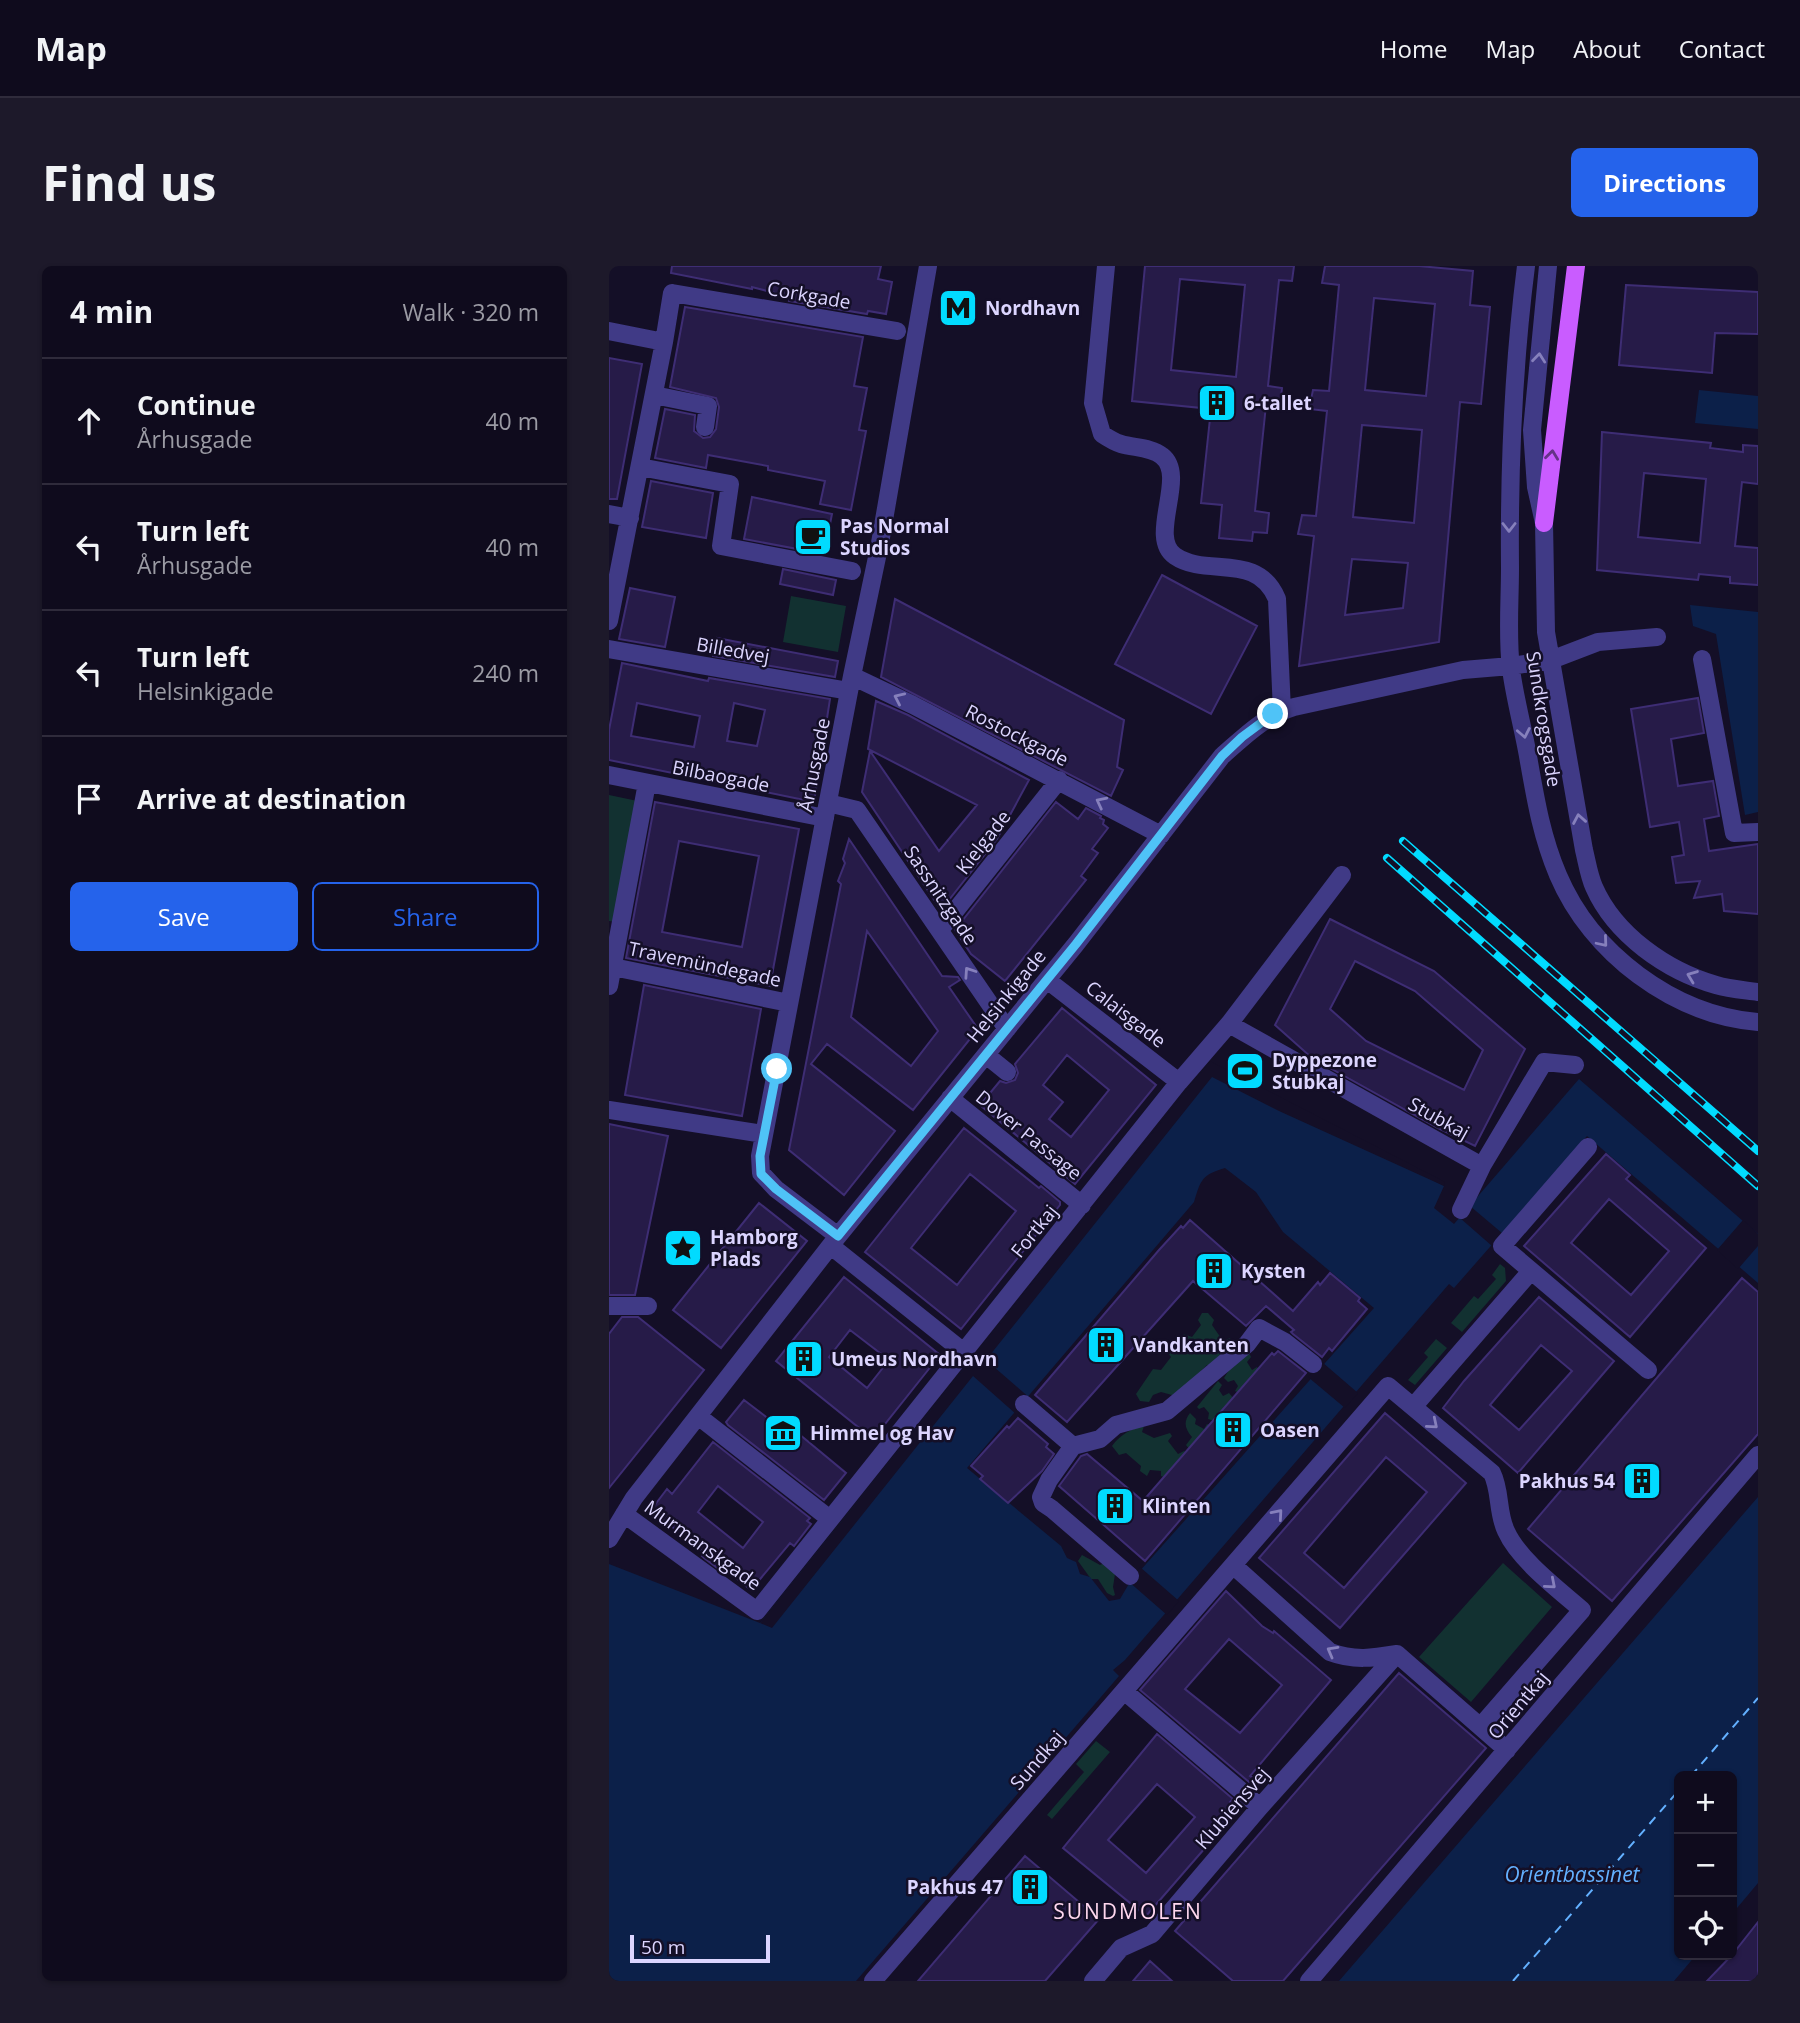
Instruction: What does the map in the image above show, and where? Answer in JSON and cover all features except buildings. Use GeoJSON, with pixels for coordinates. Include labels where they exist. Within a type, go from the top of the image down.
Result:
{"type":"FeatureCollection","features":[{"type":"Feature","properties":{"kind":"main road"},"geometry":{"type":"LineString","coordinates":[[1544,523],[1576,266]]}},
{"type":"Feature","properties":{"kind":"street","name":"Århusgade"},"geometry":{"type":"LineString","coordinates":[[834,1241],[761,1174],[760,1156],[885,520],[929,266]]}},
{"type":"Feature","properties":{"kind":"street"},"geometry":{"type":"LineString","coordinates":[[1106,266],[1093,403],[1102,434],[1122,444],[1154,451],[1170,464],[1165,537],[1167,548],[1174,556],[1185,561],[1247,571],[1272,586],[1277,599],[1282,711]]}},
{"type":"Feature","properties":{"kind":"street","name":"Sundkrogsgade"},"geometry":{"type":"LineString","coordinates":[[1526,266],[1509,459],[1511,666],[1541,831],[1559,878],[1580,914],[1616,958],[1654,986],[1697,1008],[1725,1017],[1758,1022]]}},
{"type":"Feature","properties":{"kind":"street","name":"Sundkrogsgade"},"geometry":{"type":"LineString","coordinates":[[1548,266],[1532,430],[1536,487],[1544,523],[1546,632],[1584,850],[1594,886],[1620,926],[1643,948],[1681,972],[1716,986],[1758,992]]}},
{"type":"Feature","properties":{"kind":"street","name":"Corkgade"},"geometry":{"type":"LineString","coordinates":[[664,342],[672,292],[897,331]]}},
{"type":"Feature","properties":{"kind":"street"},"geometry":{"type":"LineString","coordinates":[[609,331],[664,342],[609,621]]}},
{"type":"Feature","properties":{"kind":"street"},"geometry":{"type":"LineString","coordinates":[[654,395],[708,406],[705,427]]}},
{"type":"Feature","properties":{"kind":"street"},"geometry":{"type":"LineString","coordinates":[[639,467],[730,484],[721,546],[852,571]]}},
{"type":"Feature","properties":{"kind":"street"},"geometry":{"type":"LineString","coordinates":[[609,514],[630,518]]}},
{"type":"Feature","properties":{"kind":"street","name":"Helsinkigade"},"geometry":{"type":"LineString","coordinates":[[610,1535],[698,1416],[834,1241],[1047,980],[1222,756],[1242,737],[1273,714],[1282,711],[1463,670],[1551,660],[1598,642],[1657,637]]}},
{"type":"Feature","properties":{"kind":"street","name":"Billedvej"},"geometry":{"type":"LineString","coordinates":[[609,649],[851,684]]}},
{"type":"Feature","properties":{"kind":"street"},"geometry":{"type":"LineString","coordinates":[[1702,659],[1734,833],[1758,832]]}},
{"type":"Feature","properties":{"kind":"street","name":"Rostockgade"},"geometry":{"type":"LineString","coordinates":[[851,684],[913,705],[1161,835]]}},
{"type":"Feature","properties":{"kind":"street","name":"Bilbaogade"},"geometry":{"type":"LineString","coordinates":[[609,775],[826,811]]}},
{"type":"Feature","properties":{"kind":"street","name":"Kielgade"},"geometry":{"type":"LineString","coordinates":[[940,930],[1059,780]]}},
{"type":"Feature","properties":{"kind":"street"},"geometry":{"type":"LineString","coordinates":[[609,986],[647,783]]}},
{"type":"Feature","properties":{"kind":"street","name":"Sassnitzgade"},"geometry":{"type":"LineString","coordinates":[[826,811],[857,810],[1007,1029]]}},
{"type":"Feature","properties":{"kind":"street","name":"Fortkaj"},"geometry":{"type":"LineString","coordinates":[[757,1611],[1179,1082],[1229,1024],[1342,874]]}},
{"type":"Feature","properties":{"kind":"street","name":"Travemündegade"},"geometry":{"type":"LineString","coordinates":[[613,967],[789,1003]]}},
{"type":"Feature","properties":{"kind":"street","name":"Calaisgade"},"geometry":{"type":"LineString","coordinates":[[1047,980],[1179,1082]]}},
{"type":"Feature","properties":{"kind":"street","name":"Stubkaj"},"geometry":{"type":"LineString","coordinates":[[1229,1024],[1482,1166]]}},
{"type":"Feature","properties":{"kind":"street"},"geometry":{"type":"LineString","coordinates":[[986,1055],[1007,1072]]}},
{"type":"Feature","properties":{"kind":"street"},"geometry":{"type":"LineString","coordinates":[[1461,1210],[1482,1166],[1544,1062],[1575,1065]]}},
{"type":"Feature","properties":{"kind":"street","name":"Dover Passage"},"geometry":{"type":"LineString","coordinates":[[950,1098],[1082,1205]]}},
{"type":"Feature","properties":{"kind":"street"},"geometry":{"type":"LineString","coordinates":[[609,1110],[764,1134]]}},
{"type":"Feature","properties":{"kind":"street"},"geometry":{"type":"LineString","coordinates":[[1588,1147],[1502,1246],[1648,1370]]}},
{"type":"Feature","properties":{"kind":"street"},"geometry":{"type":"LineString","coordinates":[[834,1241],[965,1353]]}},
{"type":"Feature","properties":{"kind":"street"},"geometry":{"type":"LineString","coordinates":[[1413,1407],[1531,1271]]}},
{"type":"Feature","properties":{"kind":"street"},"geometry":{"type":"LineString","coordinates":[[609,1306],[648,1306]]}},
{"type":"Feature","properties":{"kind":"street"},"geometry":{"type":"LineString","coordinates":[[1130,1576],[1043,1503],[1041,1497],[1049,1480],[1073,1446],[1100,1439],[1116,1425],[1167,1411],[1247,1344],[1259,1328],[1285,1342],[1313,1364]]}},
{"type":"Feature","properties":{"kind":"street","name":"Sundkaj"},"geometry":{"type":"LineString","coordinates":[[873,1981],[1388,1386],[1492,1474],[1498,1485],[1499,1509],[1507,1534],[1531,1566],[1582,1610],[1481,1726]]}},
{"type":"Feature","properties":{"kind":"street"},"geometry":{"type":"LineString","coordinates":[[1024,1405],[1073,1446]]}},
{"type":"Feature","properties":{"kind":"street"},"geometry":{"type":"LineString","coordinates":[[698,1416],[830,1519]]}},
{"type":"Feature","properties":{"kind":"street","name":"Orientkaj"},"geometry":{"type":"LineString","coordinates":[[1309,1981],[1758,1455]]}},
{"type":"Feature","properties":{"kind":"street","name":"Murmanskgade"},"geometry":{"type":"LineString","coordinates":[[624,1514],[757,1611]]}},
{"type":"Feature","properties":{"kind":"street"},"geometry":{"type":"LineString","coordinates":[[1234,1566],[1330,1652],[1347,1658],[1364,1659],[1397,1654],[1507,1750]]}},
{"type":"Feature","properties":{"kind":"street","name":"Klubiensvej"},"geometry":{"type":"LineString","coordinates":[[1093,1981],[1121,1948],[1152,1934],[1260,1807],[1397,1654]]}},
{"type":"Feature","properties":{"kind":"street"},"geometry":{"type":"LineString","coordinates":[[1124,1691],[1260,1807]]}},
{"type":"Feature","properties":{"kind":"green space"},"geometry":{"type":"Polygon","coordinates":[[[791,596],[846,606],[838,652],[783,642],[791,596]]]}},
{"type":"Feature","properties":{"kind":"green space"},"geometry":{"type":"Polygon","coordinates":[[[609,795],[647,803],[623,923],[609,921],[609,795]]]}},
{"type":"Feature","properties":{"kind":"green space"},"geometry":{"type":"Polygon","coordinates":[[[1500,1264],[1505,1268],[1506,1281],[1462,1332],[1451,1323],[1474,1296],[1478,1299],[1496,1279],[1492,1275],[1500,1264]]]}},
{"type":"Feature","properties":{"kind":"green space"},"geometry":{"type":"Polygon","coordinates":[[[1202,1313],[1208,1313],[1214,1320],[1212,1325],[1223,1341],[1230,1338],[1234,1345],[1207,1365],[1201,1371],[1202,1375],[1172,1401],[1172,1395],[1161,1392],[1153,1395],[1149,1402],[1140,1401],[1136,1394],[1153,1369],[1161,1370],[1171,1357],[1168,1353],[1184,1334],[1192,1337],[1201,1325],[1198,1320],[1202,1313]]]}},
{"type":"Feature","properties":{"kind":"green space"},"geometry":{"type":"Polygon","coordinates":[[[1436,1339],[1447,1348],[1415,1385],[1408,1380],[1428,1357],[1424,1353],[1436,1339]]]}},
{"type":"Feature","properties":{"kind":"green space"},"geometry":{"type":"Polygon","coordinates":[[[1249,1353],[1251,1357],[1247,1362],[1252,1370],[1257,1367],[1259,1370],[1239,1393],[1235,1391],[1238,1386],[1234,1380],[1228,1382],[1224,1378],[1229,1370],[1249,1353]]]}},
{"type":"Feature","properties":{"kind":"green space"},"geometry":{"type":"Polygon","coordinates":[[[1218,1381],[1222,1385],[1219,1390],[1223,1396],[1229,1393],[1234,1399],[1215,1421],[1208,1419],[1209,1413],[1204,1407],[1197,1407],[1218,1381]]]}},
{"type":"Feature","properties":{"kind":"green space"},"geometry":{"type":"Polygon","coordinates":[[[1190,1413],[1196,1419],[1195,1424],[1204,1429],[1207,1424],[1212,1426],[1190,1450],[1186,1445],[1192,1437],[1186,1428],[1186,1422],[1190,1413]]]}},
{"type":"Feature","properties":{"kind":"green space"},"geometry":{"type":"Polygon","coordinates":[[[1144,1426],[1142,1432],[1154,1438],[1170,1433],[1172,1436],[1168,1441],[1178,1454],[1184,1451],[1187,1453],[1166,1478],[1161,1476],[1161,1471],[1150,1470],[1147,1476],[1140,1471],[1141,1466],[1126,1453],[1119,1455],[1112,1446],[1126,1433],[1144,1426]]]}},
{"type":"Feature","properties":{"kind":"green space"},"geometry":{"type":"Polygon","coordinates":[[[1082,1555],[1100,1565],[1108,1561],[1115,1574],[1115,1595],[1107,1593],[1098,1579],[1091,1579],[1078,1561],[1082,1555]]]}},
{"type":"Feature","properties":{"kind":"green space"},"geometry":{"type":"Polygon","coordinates":[[[1503,1563],[1552,1607],[1471,1702],[1419,1657],[1503,1563]]]}},
{"type":"Feature","properties":{"kind":"green space"},"geometry":{"type":"Polygon","coordinates":[[[1096,1741],[1110,1752],[1052,1819],[1047,1815],[1084,1772],[1076,1764],[1096,1741]]]}},
{"type":"Feature","properties":{"kind":"water"},"geometry":{"type":"Polygon","coordinates":[[[1699,390],[1758,396],[1758,429],[1695,423],[1699,390]]]}},
{"type":"Feature","properties":{"kind":"water"},"geometry":{"type":"Polygon","coordinates":[[[1690,605],[1758,612],[1758,812],[1745,815],[1716,634],[1693,626],[1690,605]]]}},
{"type":"Feature","properties":{"kind":"water"},"geometry":{"type":"Polygon","coordinates":[[[1208,1064],[1444,1186],[1434,1208],[1454,1224],[1579,1079],[1758,1234],[1758,1283],[1587,1136],[1454,1288],[1449,1284],[1125,1660],[1113,1670],[1119,1676],[856,1981],[609,1981],[609,1564],[760,1623],[1208,1064]],[[1225,1168],[1203,1179],[1194,1202],[967,1468],[1061,1546],[1067,1558],[1076,1562],[1080,1574],[1090,1577],[1109,1601],[1120,1599],[1130,1582],[1374,1308],[1283,1232],[1256,1192],[1225,1168]]]}},
{"type":"Feature","properties":{"kind":"water","name":"Orientbassinet"},"geometry":{"type":"Polygon","coordinates":[[[1758,1497],[1758,1883],[1737,1908],[1737,1771],[1674,1771],[1674,1960],[1692,1960],[1674,1981],[1339,1981],[1758,1497]]]}},
{"type":"Feature","properties":{"kind":"pier"},"geometry":{"type":"Polygon","coordinates":[[[1242,1056],[1250,1057],[1257,1064],[1261,1076],[1257,1085],[1445,1182],[1444,1186],[1279,1111],[1212,1077],[986,1360],[1031,1399],[1017,1415],[973,1376],[772,1628],[760,1623],[1210,1061],[1231,1072],[1233,1062],[1242,1056]]]}},
{"type":"Feature","properties":{"kind":"pier"},"geometry":{"type":"Polygon","coordinates":[[[1470,1206],[1502,1233],[1492,1246],[1460,1218],[1470,1206]]]}},
{"type":"Feature","properties":{"kind":"pier"},"geometry":{"type":"Polygon","coordinates":[[[1743,1220],[1758,1234],[1758,1246],[1738,1269],[1717,1250],[1743,1220]]]}},
{"type":"Feature","properties":{"kind":"pier"},"geometry":{"type":"Polygon","coordinates":[[[1322,1362],[1358,1393],[1345,1408],[1308,1377],[1322,1362]]]}},
{"type":"Feature","properties":{"kind":"pier"},"geometry":{"type":"Polygon","coordinates":[[[1140,1567],[1179,1601],[1167,1615],[1128,1581],[1140,1567]]]}},
{"type":"Feature","properties":{"kind":"ferry route"},"geometry":{"type":"LineString","coordinates":[[1695,1771],[1758,1698]]}},
{"type":"Feature","properties":{"kind":"ferry route"},"geometry":{"type":"LineString","coordinates":[[1513,1981],[1674,1796]]}},
{"type":"Feature","properties":{"kind":"railway"},"geometry":{"type":"LineString","coordinates":[[1403,841],[1758,1151]]}},
{"type":"Feature","properties":{"kind":"railway"},"geometry":{"type":"LineString","coordinates":[[1387,858],[1758,1186]]}},
{"type":"Feature","properties":{"kind":"place","name":"Nordhavn"},"geometry":{"type":"Point","coordinates":[958,308]}},
{"type":"Feature","properties":{"kind":"place","name":"6-tallet"},"geometry":{"type":"Point","coordinates":[1217,403]}},
{"type":"Feature","properties":{"kind":"place","name":"Pas Normal Studios"},"geometry":{"type":"Point","coordinates":[813,537]}},
{"type":"Feature","properties":{"kind":"place","name":"Dyppezone Stubkaj"},"geometry":{"type":"Point","coordinates":[1245,1071]}},
{"type":"Feature","properties":{"kind":"place","name":"Hamborg Plads"},"geometry":{"type":"Point","coordinates":[683,1248]}},
{"type":"Feature","properties":{"kind":"place","name":"Kysten"},"geometry":{"type":"Point","coordinates":[1214,1271]}},
{"type":"Feature","properties":{"kind":"place","name":"Vandkanten"},"geometry":{"type":"Point","coordinates":[1106,1345]}},
{"type":"Feature","properties":{"kind":"place","name":"Umeus Nordhavn"},"geometry":{"type":"Point","coordinates":[804,1359]}},
{"type":"Feature","properties":{"kind":"place","name":"Oasen"},"geometry":{"type":"Point","coordinates":[1233,1430]}},
{"type":"Feature","properties":{"kind":"place","name":"Himmel og Hav"},"geometry":{"type":"Point","coordinates":[783,1433]}},
{"type":"Feature","properties":{"kind":"place","name":"Pakhus 54"},"geometry":{"type":"Point","coordinates":[1642,1481]}},
{"type":"Feature","properties":{"kind":"place","name":"Klinten"},"geometry":{"type":"Point","coordinates":[1115,1506]}},
{"type":"Feature","properties":{"kind":"place","name":"Pakhus 47"},"geometry":{"type":"Point","coordinates":[1030,1887]}},
{"type":"Feature","properties":{"kind":"district","name":"SUNDMOLEN"},"geometry":{"type":"Point","coordinates":[1128,1911]}},
{"type":"Feature","properties":{"kind":"route"},"geometry":{"type":"LineString","coordinates":[[777,1069],[760,1156],[761,1174],[776,1189],[838,1236],[1076,944],[1222,756],[1273,714]]}}]}
